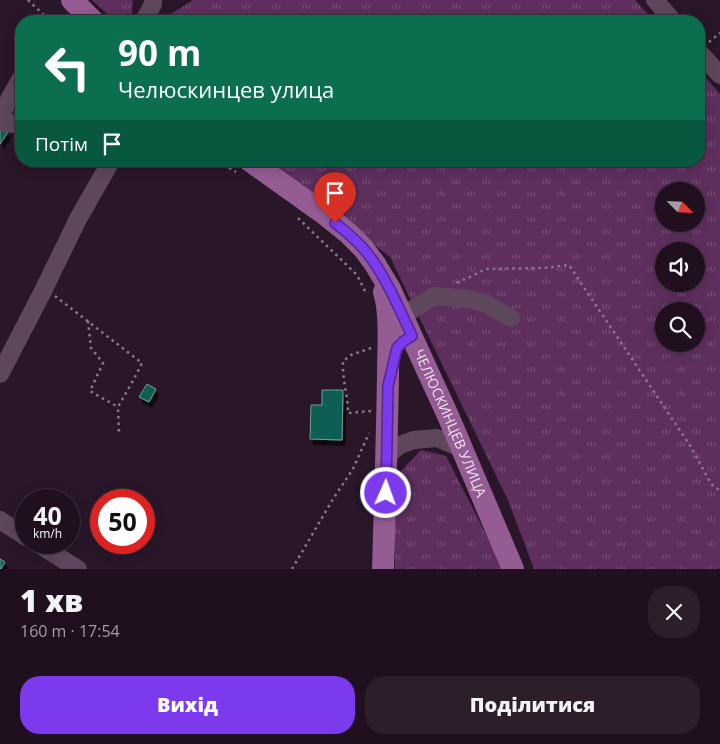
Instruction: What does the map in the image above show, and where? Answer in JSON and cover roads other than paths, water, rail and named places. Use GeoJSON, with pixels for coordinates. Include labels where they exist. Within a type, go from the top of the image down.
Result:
{"type":"FeatureCollection","features":[{"type":"Feature","properties":{"kind":"main road"},"geometry":{"type":"LineString","coordinates":[[72,0],[86,15]]}},
{"type":"Feature","properties":{"kind":"main road","name":"ЧЕЛЮСКИНЦЕВ УЛИЦА"},"geometry":{"type":"LineString","coordinates":[[243,167],[323,213],[348,233],[375,264],[412,336],[463,449],[513,569]]}},
{"type":"Feature","properties":{"kind":"main road"},"geometry":{"type":"LineString","coordinates":[[375,264],[385,296],[388,320],[387,455],[383,569]]}},
{"type":"Feature","properties":{"kind":"main road"},"geometry":{"type":"LineString","coordinates":[[388,397],[397,348],[412,336]]}},
{"type":"Feature","properties":{"kind":"main road"},"geometry":{"type":"LineString","coordinates":[[388,397],[395,371],[404,361],[413,361],[426,367]]}},
{"type":"Feature","properties":{"kind":"street"},"geometry":{"type":"LineString","coordinates":[[655,0],[668,15]]}},
{"type":"Feature","properties":{"kind":"street"},"geometry":{"type":"LineString","coordinates":[[148,15],[156,2]]}},
{"type":"Feature","properties":{"kind":"street"},"geometry":{"type":"LineString","coordinates":[[705,59],[720,76]]}},
{"type":"Feature","properties":{"kind":"street"},"geometry":{"type":"LineString","coordinates":[[15,89],[2,115],[5,124],[15,124]]}},
{"type":"Feature","properties":{"kind":"street"},"geometry":{"type":"LineString","coordinates":[[0,374],[78,219],[108,167]]}},
{"type":"Feature","properties":{"kind":"street"},"geometry":{"type":"LineString","coordinates":[[402,316],[434,296],[469,299],[488,304],[511,318]]}},
{"type":"Feature","properties":{"kind":"street"},"geometry":{"type":"LineString","coordinates":[[387,455],[400,445],[414,440],[437,438],[463,449]]}},
{"type":"Feature","properties":{"kind":"street"},"geometry":{"type":"LineString","coordinates":[[0,520],[15,530]]}},
{"type":"Feature","properties":{"kind":"street"},"geometry":{"type":"LineString","coordinates":[[54,554],[78,569]]}}]}
